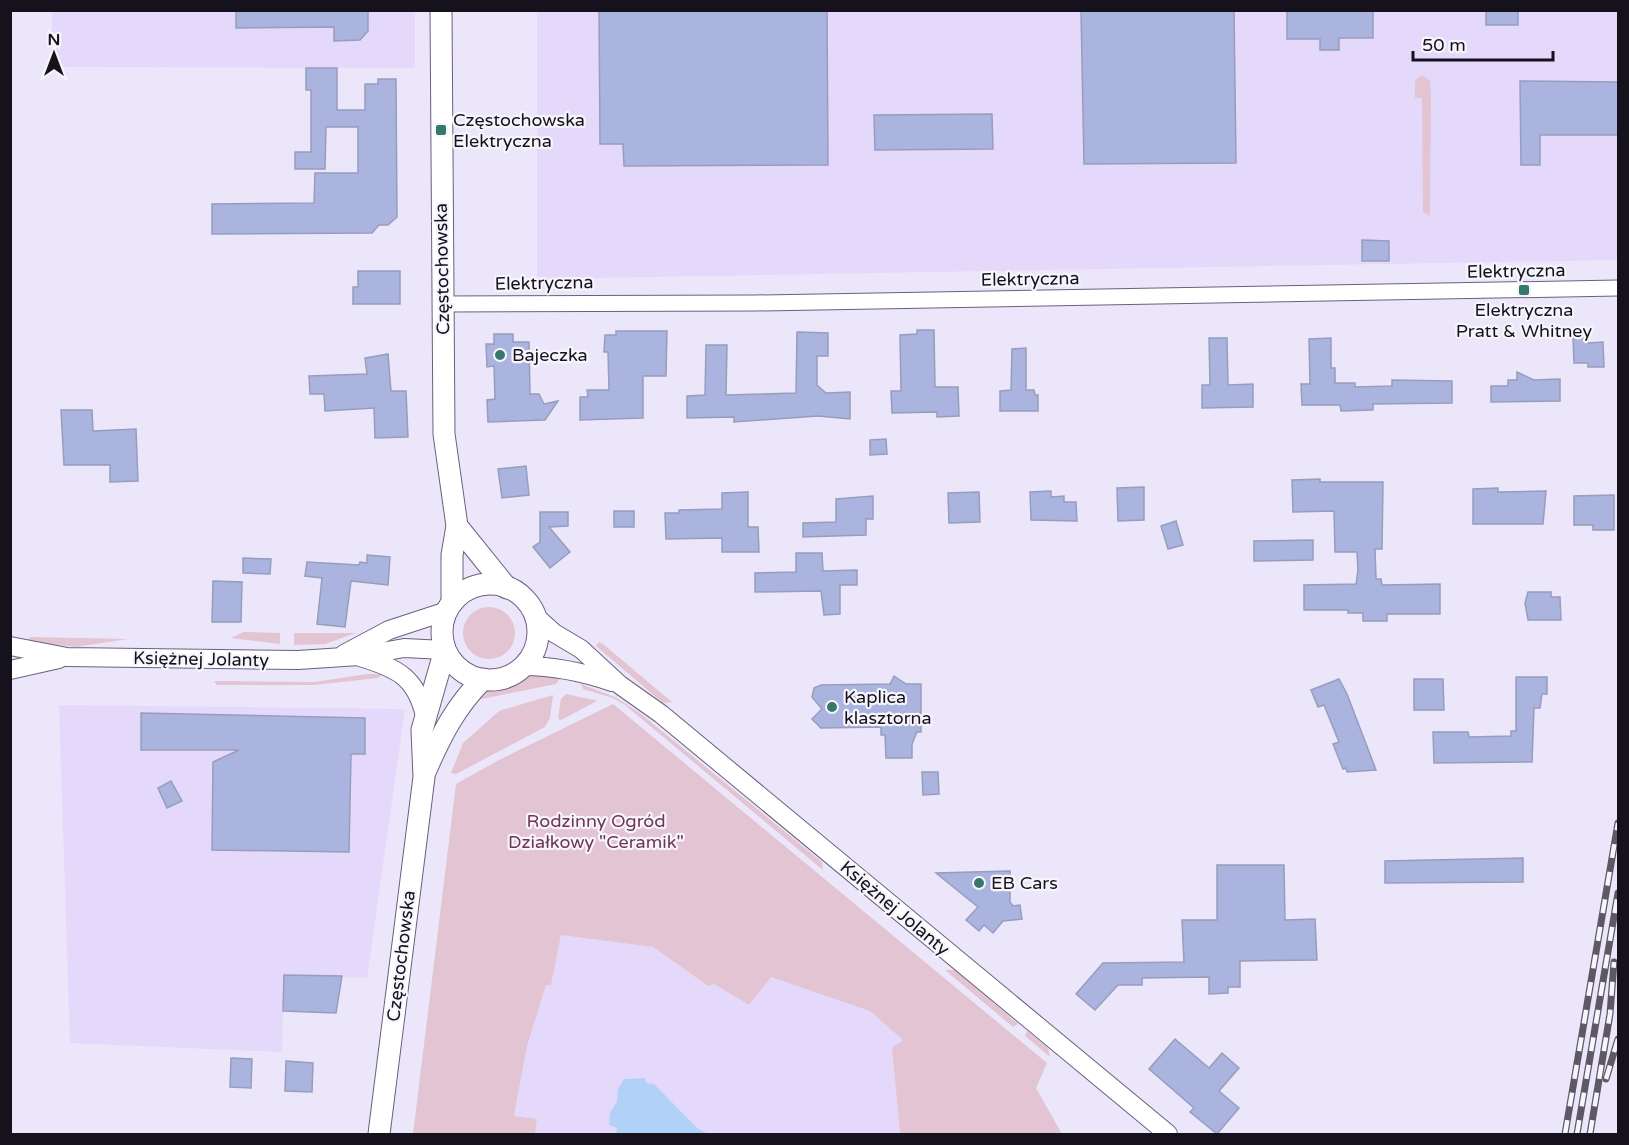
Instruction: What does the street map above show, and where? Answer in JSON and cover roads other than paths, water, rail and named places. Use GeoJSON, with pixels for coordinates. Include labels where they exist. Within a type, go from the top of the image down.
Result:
{"type":"FeatureCollection","features":[{"type":"Feature","properties":{"kind":"main road","name":"Częstochowska"},"geometry":{"type":"LineString","coordinates":[[441,10],[444,434],[457,526],[452,555],[450,606]]}},
{"type":"Feature","properties":{"kind":"main road"},"geometry":{"type":"LineString","coordinates":[[457,526],[507,588]]}},
{"type":"Feature","properties":{"kind":"main road"},"geometry":{"type":"LineString","coordinates":[[496,585],[507,588],[524,599],[534,616],[537,626],[535,648],[523,666],[505,677],[483,680],[460,670],[445,650],[442,626],[450,606],[472,588],[496,585]]}},
{"type":"Feature","properties":{"kind":"main road","name":"Częstochowska"},"geometry":{"type":"LineString","coordinates":[[379,1134],[424,777],[422,745],[425,716],[437,683],[445,650]]}},
{"type":"Feature","properties":{"kind":"main road","name":"Częstochowska"},"geometry":{"type":"LineString","coordinates":[[424,777],[448,722],[465,698],[483,680]]}},
{"type":"Feature","properties":{"kind":"street","name":"Elektryczna"},"geometry":{"type":"LineString","coordinates":[[443,304],[756,303],[1618,288]]}},
{"type":"Feature","properties":{"kind":"street","name":"Księżnej Jolanty"},"geometry":{"type":"LineString","coordinates":[[335,659],[388,630],[450,606]]}},
{"type":"Feature","properties":{"kind":"street","name":"Księżnej Jolanty"},"geometry":{"type":"LineString","coordinates":[[534,616],[554,633],[581,649],[620,685],[661,714],[1168,1134]]}},
{"type":"Feature","properties":{"kind":"street","name":"Księżnej Jolanty"},"geometry":{"type":"LineString","coordinates":[[10,646],[67,657],[335,659],[404,648],[445,650]]}},
{"type":"Feature","properties":{"kind":"street"},"geometry":{"type":"LineString","coordinates":[[359,656],[382,663],[412,683],[418,692],[425,716]]}},
{"type":"Feature","properties":{"kind":"street","name":"Księżnej Jolanty"},"geometry":{"type":"LineString","coordinates":[[10,670],[67,657]]}},
{"type":"Feature","properties":{"kind":"street","name":"Księżnej Jolanty"},"geometry":{"type":"LineString","coordinates":[[523,666],[546,666],[573,671],[620,685]]}},
{"type":"Feature","properties":{"kind":"water"},"geometry":{"type":"Polygon","coordinates":[[[645,1078],[646,1083],[654,1084],[697,1128],[708,1134],[616,1134],[617,1128],[609,1125],[610,1113],[617,1101],[618,1089],[624,1079],[645,1078]]]}},
{"type":"Feature","properties":{"kind":"railway"},"geometry":{"type":"LineString","coordinates":[[1565,1134],[1618,823]]}},
{"type":"Feature","properties":{"kind":"railway"},"geometry":{"type":"LineString","coordinates":[[1577,1134],[1618,893]]}},
{"type":"Feature","properties":{"kind":"railway"},"geometry":{"type":"LineString","coordinates":[[1590,1134],[1610,1014],[1614,962]]}},
{"type":"Feature","properties":{"kind":"railway"},"geometry":{"type":"LineString","coordinates":[[1606,1079],[1618,1039]]}},
{"type":"Feature","properties":{"kind":"place","name":"Częstochowska Elektryczna"},"geometry":{"type":"Point","coordinates":[441,130]}},
{"type":"Feature","properties":{"kind":"place","name":"Elektryczna Pratt & Whitney"},"geometry":{"type":"Point","coordinates":[1524,290]}},
{"type":"Feature","properties":{"kind":"place","name":"Bajeczka"},"geometry":{"type":"Point","coordinates":[500,355]}},
{"type":"Feature","properties":{"kind":"place","name":"Kaplica klasztorna"},"geometry":{"type":"Point","coordinates":[832,707]}},
{"type":"Feature","properties":{"kind":"place","name":"EB Cars"},"geometry":{"type":"Point","coordinates":[979,883]}},
{"type":"Feature","properties":{"kind":"park label","name":"Rodzinny Ogród Działkowy \"Ceramik\""},"geometry":{"type":"Point","coordinates":[596,831]}}]}
